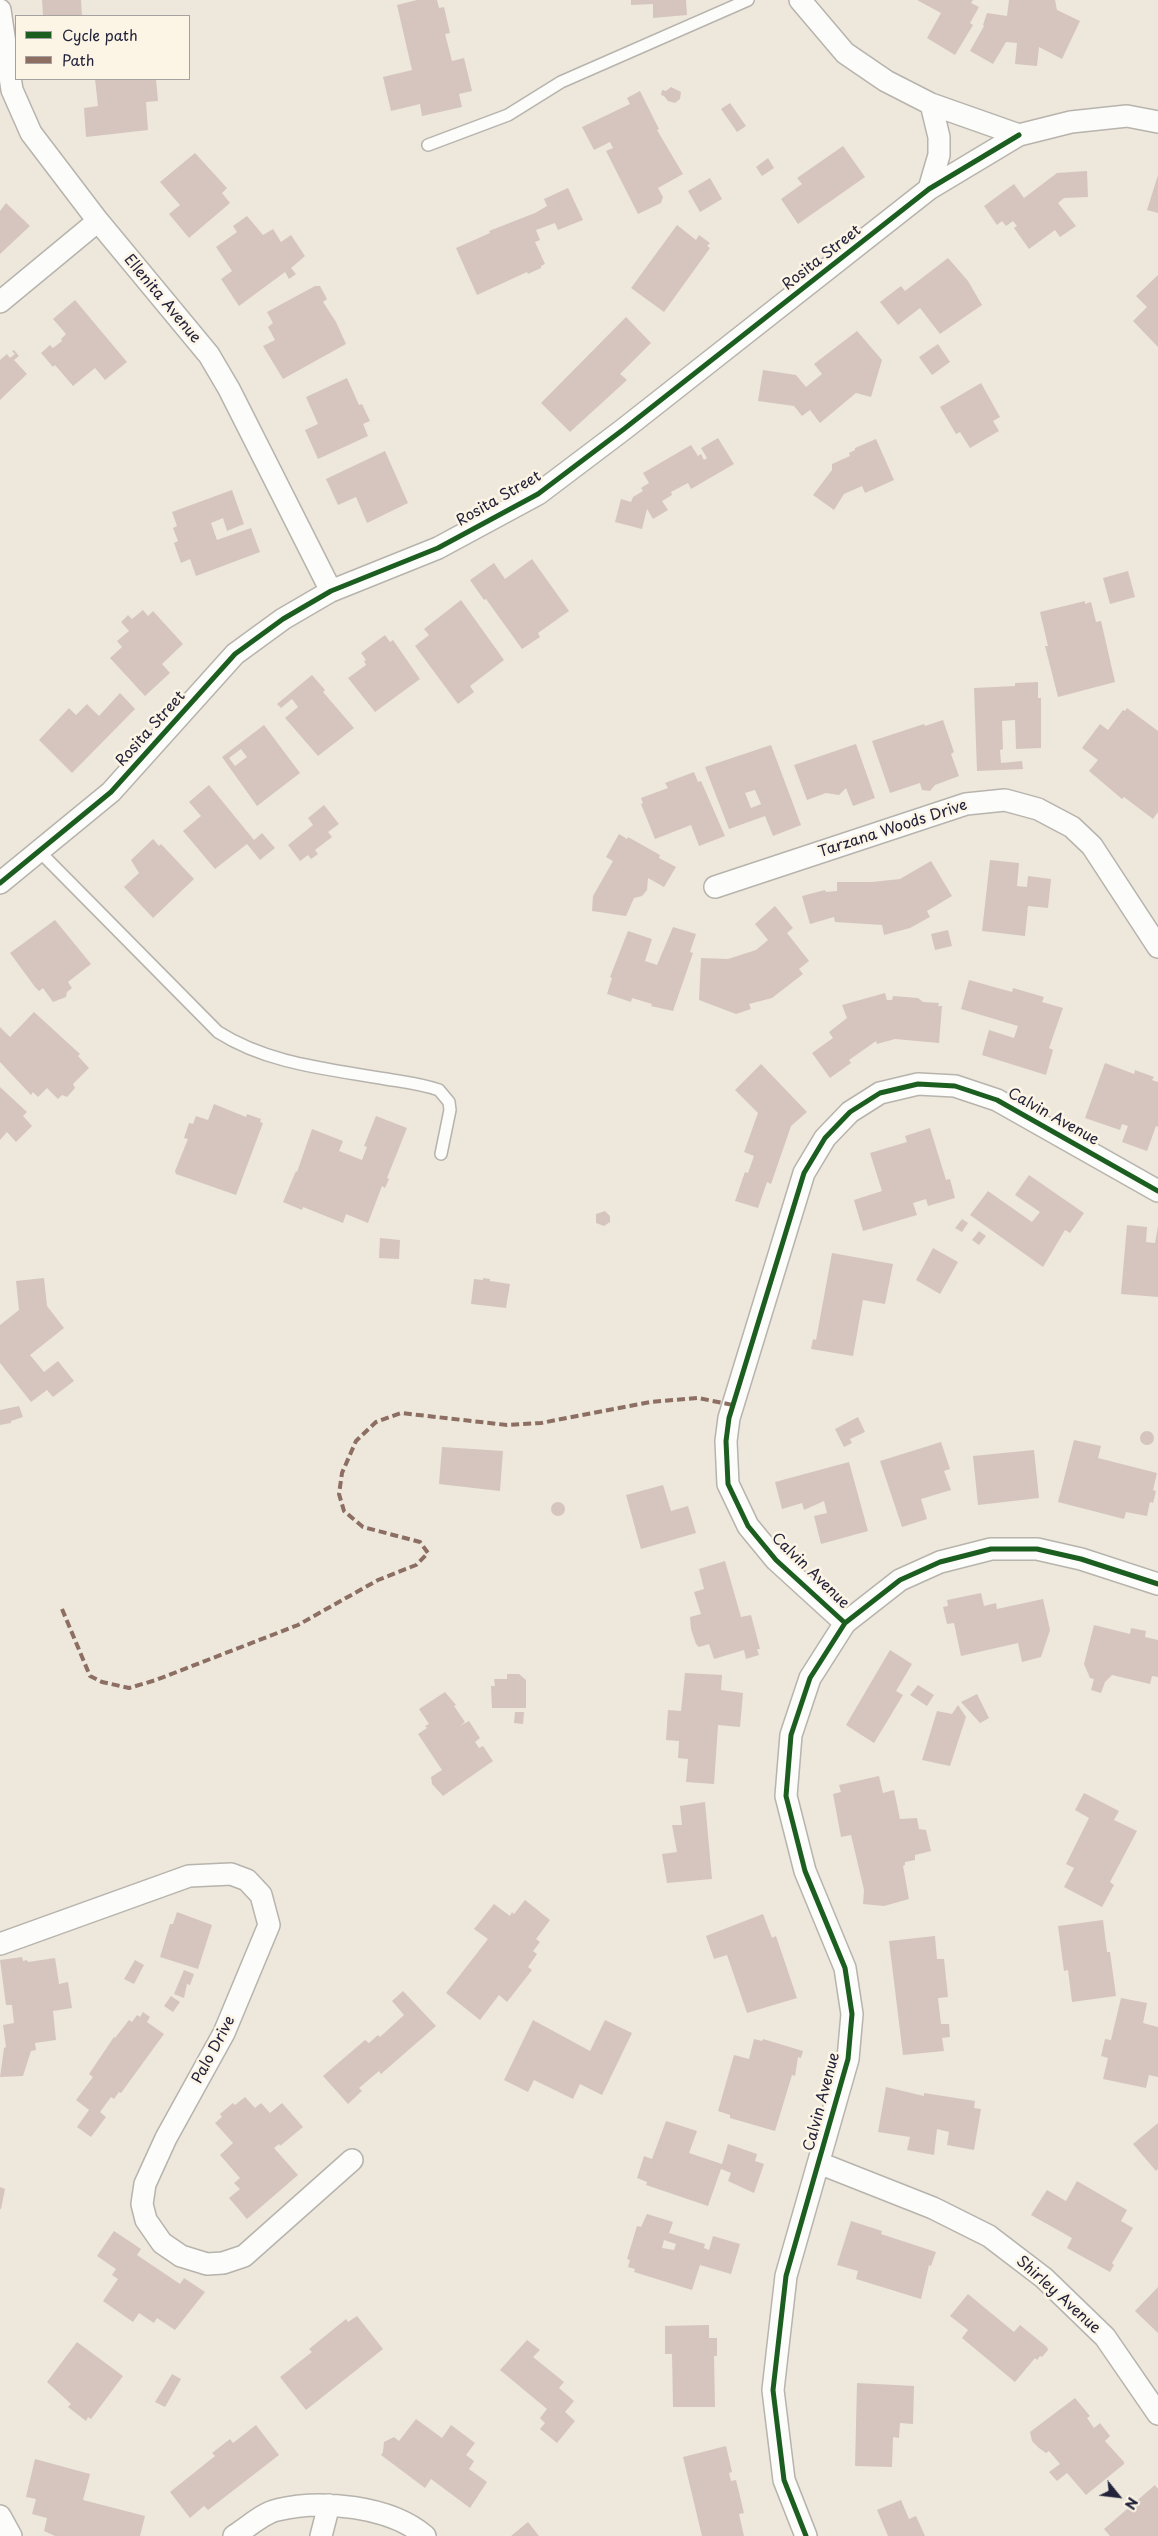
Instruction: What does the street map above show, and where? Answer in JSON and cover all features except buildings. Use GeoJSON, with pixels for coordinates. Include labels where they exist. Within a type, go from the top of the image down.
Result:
{"type":"FeatureCollection","features":[{"type":"Feature","properties":{"kind":"street"},"geometry":{"type":"LineString","coordinates":[[800,0],[845,53],[886,80],[931,104],[1019,135]]}},
{"type":"Feature","properties":{"kind":"street","name":"Ellenita Avenue"},"geometry":{"type":"LineString","coordinates":[[0,10],[12,90],[31,133],[98,221],[209,355],[229,389],[331,592]]}},
{"type":"Feature","properties":{"kind":"street"},"geometry":{"type":"LineString","coordinates":[[929,189],[940,155],[939,137],[931,104]]}},
{"type":"Feature","properties":{"kind":"street","name":"Rosita Street"},"geometry":{"type":"LineString","coordinates":[[0,883],[111,792],[235,654],[283,619],[331,592],[438,548],[538,494],[624,429],[929,189],[1019,135],[1071,122],[1127,116],[1158,122]]}},
{"type":"Feature","properties":{"kind":"street"},"geometry":{"type":"LineString","coordinates":[[0,302],[98,221]]}},
{"type":"Feature","properties":{"kind":"street","name":"Tarzana Woods Drive"},"geometry":{"type":"LineString","coordinates":[[714,887],[966,804],[1005,800],[1038,809],[1072,827],[1092,846],[1158,947]]}},
{"type":"Feature","properties":{"kind":"street","name":"Calvin Avenue"},"geometry":{"type":"LineString","coordinates":[[806,2536],[784,2480],[773,2390],[786,2276],[848,2059],[852,2014],[845,1968],[804,1871],[786,1796],[790,1735],[810,1678],[844,1623],[776,1560],[748,1526],[728,1484],[726,1441],[733,1405],[804,1173],[825,1138],[850,1112],[880,1093],[918,1084],[955,1086],[998,1100],[1158,1191]]}},
{"type":"Feature","properties":{"kind":"street"},"geometry":{"type":"LineString","coordinates":[[844,1623],[900,1580],[940,1562],[991,1549],[1037,1549],[1081,1559],[1158,1584]]}},
{"type":"Feature","properties":{"kind":"street","name":"Palo Drive"},"geometry":{"type":"LineString","coordinates":[[0,1944],[189,1876],[231,1874],[247,1880],[261,1895],[269,1925],[224,2033],[166,2138],[145,2184],[142,2204],[146,2220],[162,2243],[181,2256],[207,2264],[223,2263],[244,2256],[352,2160]]}},
{"type":"Feature","properties":{"kind":"street","name":"Shirley Avenue"},"geometry":{"type":"LineString","coordinates":[[819,2163],[933,2208],[988,2236],[1044,2278],[1105,2337],[1158,2414]]}},
{"type":"Feature","properties":{"kind":"street"},"geometry":{"type":"LineString","coordinates":[[234,2536],[275,2510],[329,2505],[389,2514],[425,2536]]}},
{"type":"Feature","properties":{"kind":"street"},"geometry":{"type":"LineString","coordinates":[[321,2536],[329,2505]]}},
{"type":"Feature","properties":{"kind":"street"},"geometry":{"type":"LineString","coordinates":[[0,2516],[11,2536]]}},
{"type":"Feature","properties":{"kind":"lane"},"geometry":{"type":"LineString","coordinates":[[428,145],[508,115],[562,82],[748,0]]}},
{"type":"Feature","properties":{"kind":"lane"},"geometry":{"type":"LineString","coordinates":[[39,851],[204,1018],[231,1040],[253,1051],[288,1061],[439,1090],[449,1102],[450,1110],[441,1154]]}},
{"type":"Feature","properties":{"kind":"marked path"},"geometry":{"type":"LineString","coordinates":[[62,1609],[90,1676],[102,1682],[129,1688],[156,1680],[298,1625],[378,1580],[416,1565],[428,1553],[420,1542],[363,1527],[344,1511],[339,1494],[342,1473],[356,1441],[376,1422],[401,1413],[507,1425],[541,1423],[650,1402],[698,1398],[733,1405]]}},
{"type":"Feature","properties":{"kind":"cycle path"},"geometry":{"type":"LineString","coordinates":[[0,883],[111,792],[235,654],[283,619],[331,591],[438,548],[538,494],[624,429],[929,189],[1019,135]]}},
{"type":"Feature","properties":{"kind":"cycle path"},"geometry":{"type":"LineString","coordinates":[[845,1623],[776,1560],[748,1526],[728,1484],[726,1441],[729,1418],[804,1173],[825,1138],[850,1112],[880,1093],[918,1084],[955,1086],[997,1100],[1158,1191]]}},
{"type":"Feature","properties":{"kind":"cycle path"},"geometry":{"type":"LineString","coordinates":[[806,2536],[784,2480],[773,2390],[786,2276],[848,2059],[852,2014],[845,1968],[805,1871],[786,1796],[791,1735],[810,1678],[845,1623],[900,1580],[940,1562],[991,1549],[1037,1549],[1081,1559],[1158,1584]]}}]}
